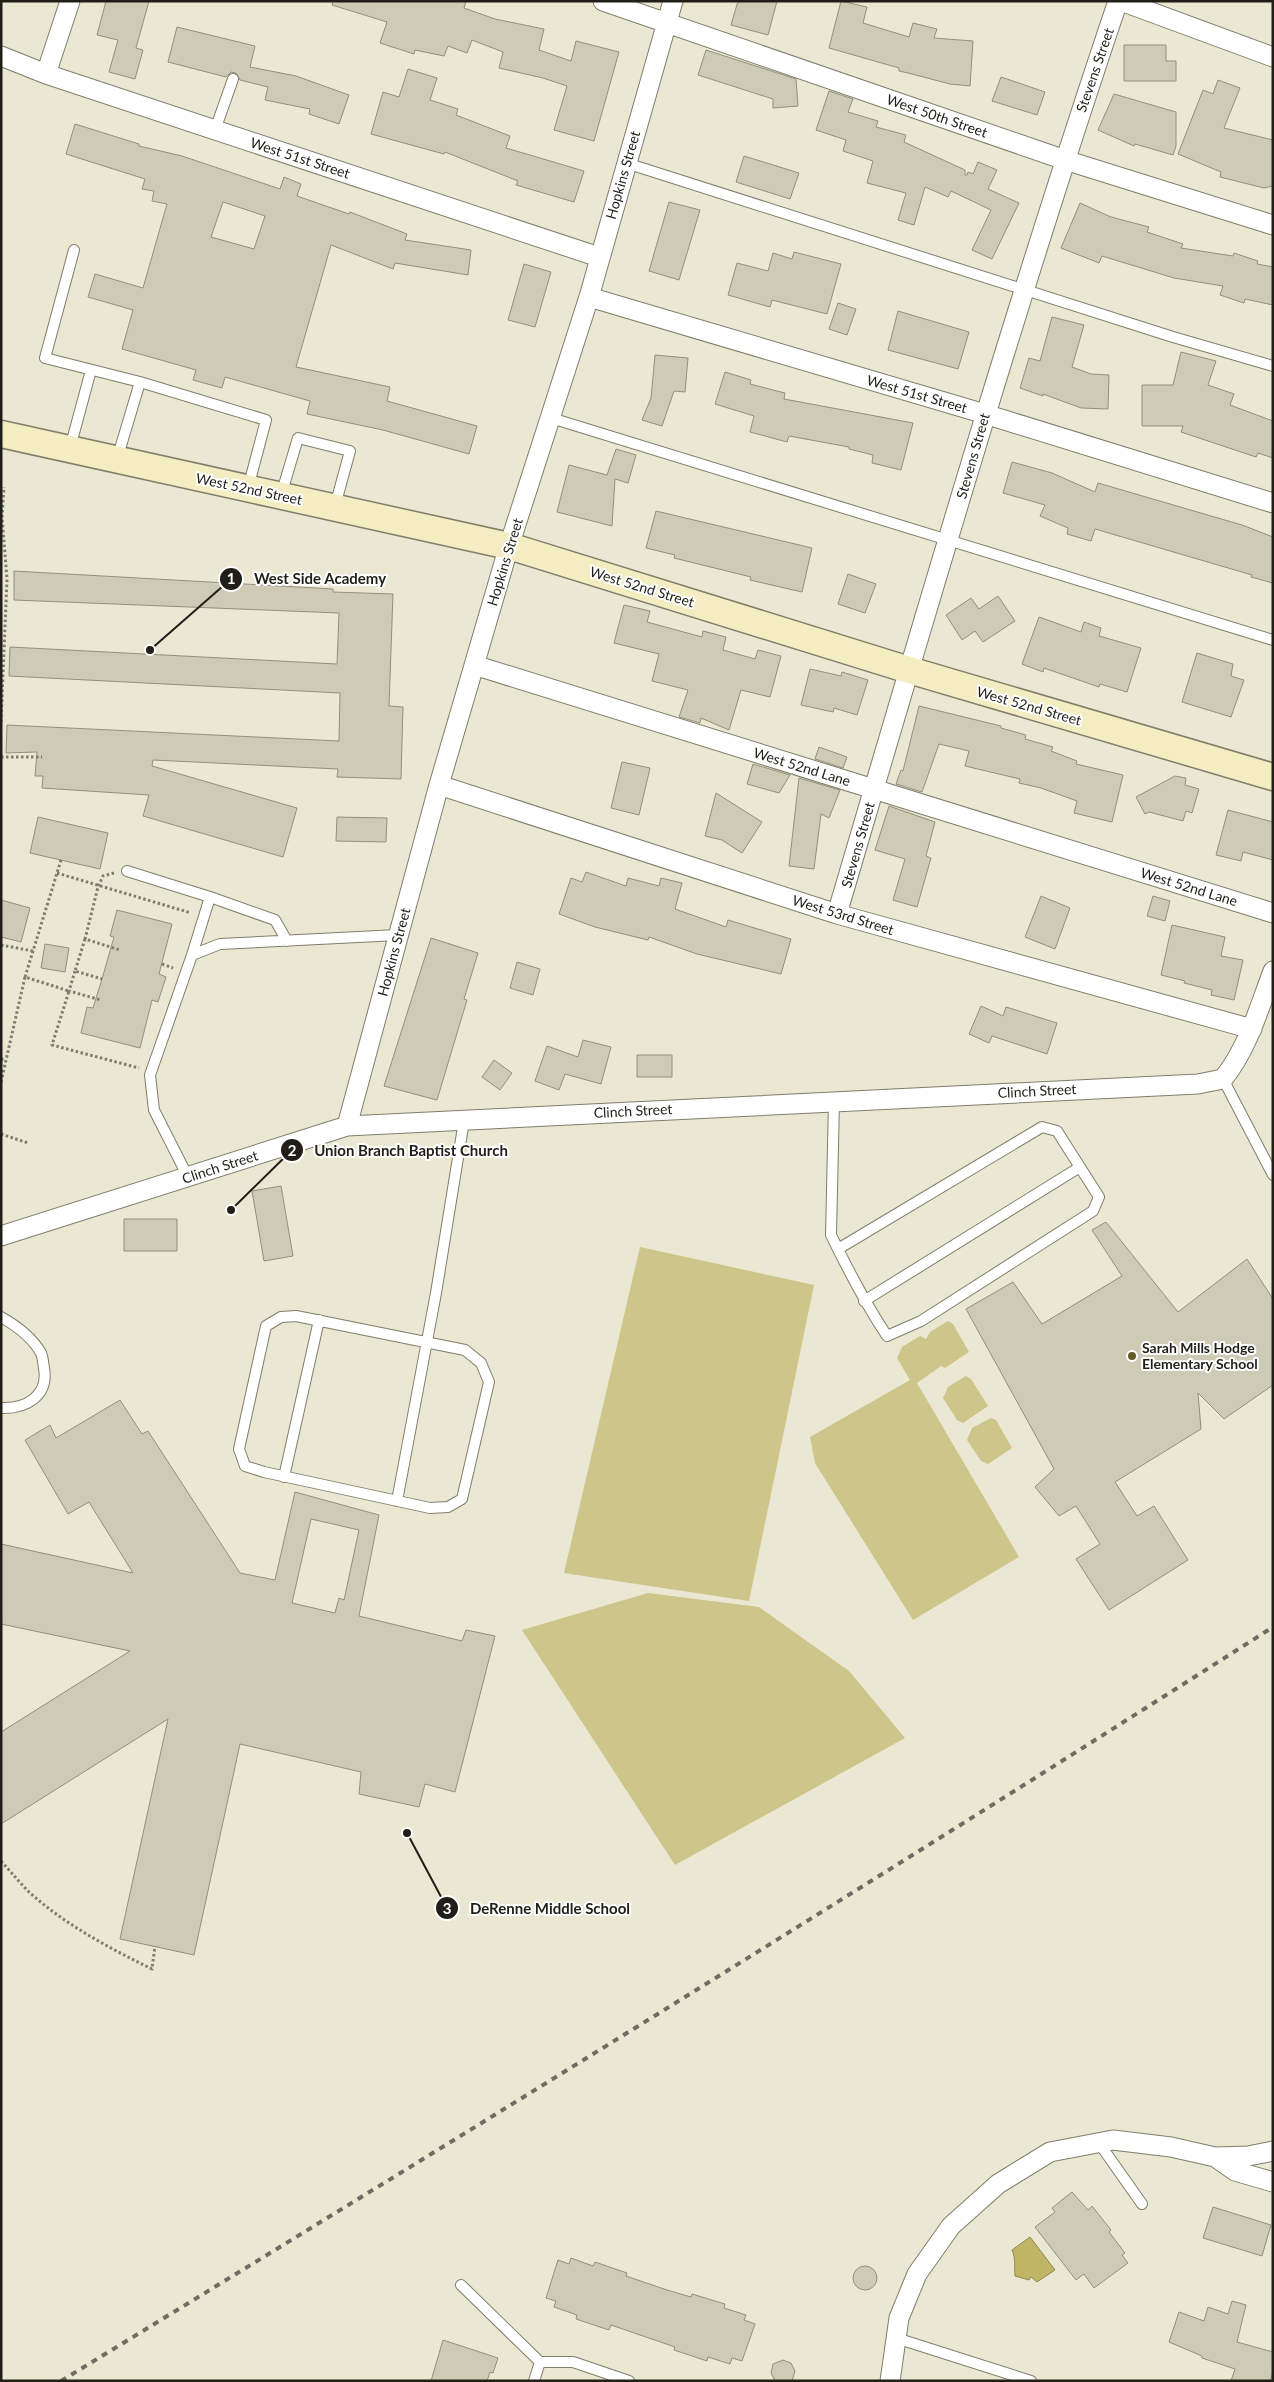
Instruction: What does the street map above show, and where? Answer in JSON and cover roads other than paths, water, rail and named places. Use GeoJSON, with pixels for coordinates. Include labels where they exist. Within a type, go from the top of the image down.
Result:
{"type":"FeatureCollection","features":[{"type":"Feature","properties":{"kind":"main road","name":"West 52nd Street"},"geometry":{"type":"LineString","coordinates":[[1,434],[509,546],[909,670],[1273,777]]}},
{"type":"Feature","properties":{"kind":"street"},"geometry":{"type":"LineString","coordinates":[[46,74],[70,1]]}},
{"type":"Feature","properties":{"kind":"street","name":"West 50th Street"},"geometry":{"type":"LineString","coordinates":[[603,1],[1064,160],[1273,225]]}},
{"type":"Feature","properties":{"kind":"street","name":"Hopkins Street"},"geometry":{"type":"LineString","coordinates":[[347,1126],[439,785],[509,546],[589,298],[599,257],[673,1]]}},
{"type":"Feature","properties":{"kind":"street"},"geometry":{"type":"LineString","coordinates":[[1119,1],[1273,57]]}},
{"type":"Feature","properties":{"kind":"street","name":"Stevens Street"},"geometry":{"type":"LineString","coordinates":[[837,914],[985,414],[1064,160],[1119,1]]}},
{"type":"Feature","properties":{"kind":"street","name":"West 51st Street"},"geometry":{"type":"LineString","coordinates":[[1,56],[46,74],[599,257]]}},
{"type":"Feature","properties":{"kind":"street","name":"West 51st Street"},"geometry":{"type":"LineString","coordinates":[[589,298],[985,414],[1273,503]]}},
{"type":"Feature","properties":{"kind":"street","name":"West 52nd Lane"},"geometry":{"type":"LineString","coordinates":[[474,665],[1273,914]]}},
{"type":"Feature","properties":{"kind":"street","name":"West 53rd Street"},"geometry":{"type":"LineString","coordinates":[[439,785],[837,914],[1252,1029]]}},
{"type":"Feature","properties":{"kind":"street"},"geometry":{"type":"LineString","coordinates":[[1223,1079],[1235,1064],[1252,1029],[1273,971]]}},
{"type":"Feature","properties":{"kind":"street","name":"Clinch Street"},"geometry":{"type":"LineString","coordinates":[[1,1236],[347,1126],[1198,1084],[1223,1079]]}},
{"type":"Feature","properties":{"kind":"street"},"geometry":{"type":"LineString","coordinates":[[890,2381],[899,2318],[918,2274],[950,2226],[998,2184],[1050,2152],[1113,2140],[1171,2147],[1215,2157],[1248,2156],[1273,2151]]}},
{"type":"Feature","properties":{"kind":"street"},"geometry":{"type":"LineString","coordinates":[[1215,2157],[1235,2171],[1273,2182]]}},
{"type":"Feature","properties":{"kind":"lane"},"geometry":{"type":"LineString","coordinates":[[215,130],[233,79]]}},
{"type":"Feature","properties":{"kind":"lane"},"geometry":{"type":"LineString","coordinates":[[626,163],[1180,340],[1273,366]]}},
{"type":"Feature","properties":{"kind":"lane"},"geometry":{"type":"LineString","coordinates":[[74,250],[45,358],[140,382],[266,420],[248,489]]}},
{"type":"Feature","properties":{"kind":"lane"},"geometry":{"type":"LineString","coordinates":[[70,449],[91,370]]}},
{"type":"Feature","properties":{"kind":"lane"},"geometry":{"type":"LineString","coordinates":[[117,460],[140,382]]}},
{"type":"Feature","properties":{"kind":"lane"},"geometry":{"type":"LineString","coordinates":[[551,418],[1273,640]]}},
{"type":"Feature","properties":{"kind":"lane"},"geometry":{"type":"LineString","coordinates":[[281,496],[298,438],[350,451],[335,507]]}},
{"type":"Feature","properties":{"kind":"lane"},"geometry":{"type":"LineString","coordinates":[[127,871],[275,920],[287,941]]}},
{"type":"Feature","properties":{"kind":"lane"},"geometry":{"type":"LineString","coordinates":[[188,1177],[154,1110],[152,1072],[210,898]]}},
{"type":"Feature","properties":{"kind":"lane"},"geometry":{"type":"LineString","coordinates":[[192,955],[220,944],[398,935]]}},
{"type":"Feature","properties":{"kind":"lane"},"geometry":{"type":"LineString","coordinates":[[1223,1079],[1273,1175]]}},
{"type":"Feature","properties":{"kind":"lane"},"geometry":{"type":"LineString","coordinates":[[834,1101],[831,1235],[864,1301],[887,1336],[921,1321],[1093,1211],[1099,1197],[1056,1131],[1042,1127],[838,1248]]}},
{"type":"Feature","properties":{"kind":"lane"},"geometry":{"type":"LineString","coordinates":[[397,1500],[464,1121]]}},
{"type":"Feature","properties":{"kind":"lane"},"geometry":{"type":"LineString","coordinates":[[864,1301],[1080,1167]]}},
{"type":"Feature","properties":{"kind":"lane"},"geometry":{"type":"LineString","coordinates":[[296,1316],[426,1343],[465,1350],[481,1363],[489,1382],[462,1498],[448,1507],[430,1508],[284,1477],[245,1466],[239,1449],[266,1326],[281,1317],[296,1316]]}},
{"type":"Feature","properties":{"kind":"lane"},"geometry":{"type":"LineString","coordinates":[[1,1317],[28,1335],[42,1354],[45,1373],[42,1392],[30,1404],[12,1408],[1,1408]]}},
{"type":"Feature","properties":{"kind":"lane"},"geometry":{"type":"LineString","coordinates":[[284,1477],[320,1320]]}},
{"type":"Feature","properties":{"kind":"lane"},"geometry":{"type":"LineString","coordinates":[[1099,2143],[1142,2204]]}},
{"type":"Feature","properties":{"kind":"lane"},"geometry":{"type":"LineString","coordinates":[[461,2285],[540,2362],[573,2362],[629,2381]]}},
{"type":"Feature","properties":{"kind":"lane"},"geometry":{"type":"LineString","coordinates":[[896,2338],[1031,2381]]}},
{"type":"Feature","properties":{"kind":"lane"},"geometry":{"type":"LineString","coordinates":[[534,2381],[540,2362]]}},
{"type":"Feature","properties":{"kind":"railway"},"geometry":{"type":"LineString","coordinates":[[61,2381],[669,2007],[1273,1627]]}},
{"type":"Feature","properties":{"kind":"place","name":"West Side Academy"},"geometry":{"type":"Point","coordinates":[150,650]}},
{"type":"Feature","properties":{"kind":"place","name":"Union Branch Baptist Church"},"geometry":{"type":"Point","coordinates":[231,1210]}},
{"type":"Feature","properties":{"kind":"place","name":"Sarah Mills Hodge Elementary School"},"geometry":{"type":"Point","coordinates":[1132,1356]}},
{"type":"Feature","properties":{"kind":"place","name":"DeRenne Middle School"},"geometry":{"type":"Point","coordinates":[407,1833]}}]}
